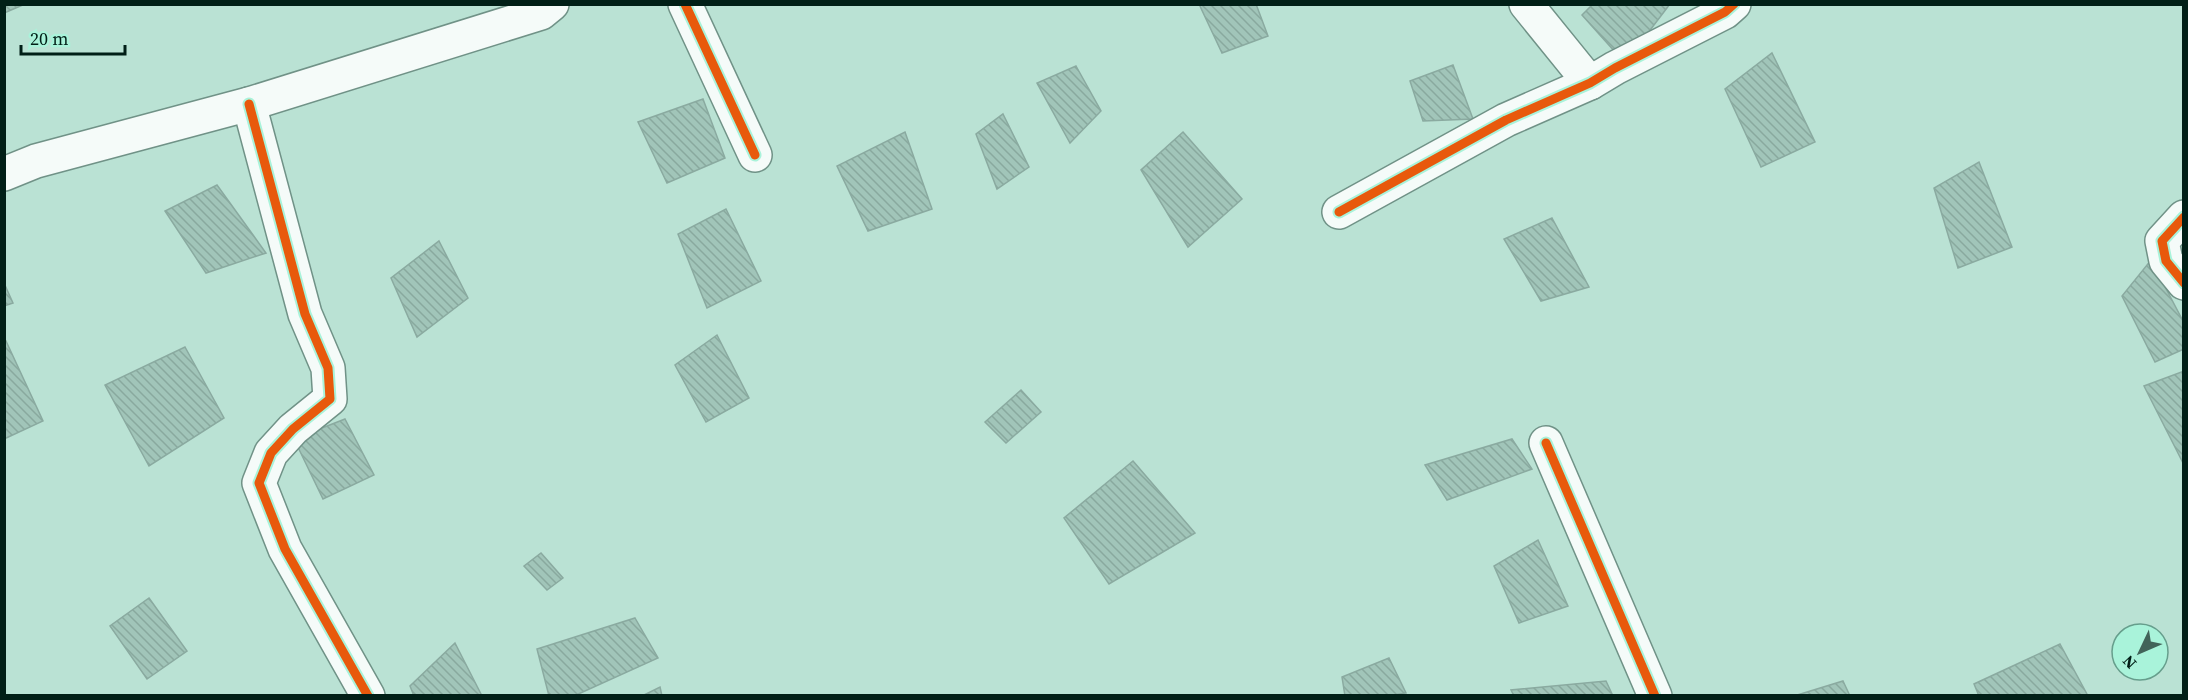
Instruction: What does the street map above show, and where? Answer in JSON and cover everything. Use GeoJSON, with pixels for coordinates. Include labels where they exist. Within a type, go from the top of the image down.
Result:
{"type":"FeatureCollection","features":[{"type":"Feature","properties":{"kind":"street"},"geometry":{"type":"LineString","coordinates":[[4,174],[36,161],[249,104],[541,13],[552,4]]}},
{"type":"Feature","properties":{"kind":"street"},"geometry":{"type":"LineString","coordinates":[[685,4],[755,155]]}},
{"type":"Feature","properties":{"kind":"street"},"geometry":{"type":"LineString","coordinates":[[1526,4],[1590,83]]}},
{"type":"Feature","properties":{"kind":"street"},"geometry":{"type":"LineString","coordinates":[[1339,212],[1506,120],[1590,83],[1725,12],[1734,4]]}},
{"type":"Feature","properties":{"kind":"street"},"geometry":{"type":"LineString","coordinates":[[249,104],[305,314],[328,368],[330,399],[293,429],[271,453],[259,483],[285,549],[368,696]]}},
{"type":"Feature","properties":{"kind":"street"},"geometry":{"type":"LineString","coordinates":[[2184,217],[2162,241],[2166,261],[2184,283]]}},
{"type":"Feature","properties":{"kind":"street"},"geometry":{"type":"LineString","coordinates":[[1546,443],[1655,696]]}},
{"type":"Feature","properties":{"kind":"building"},"geometry":{"type":"Polygon","coordinates":[[[4,4],[25,4],[4,13],[4,4]]]}},
{"type":"Feature","properties":{"kind":"building"},"geometry":{"type":"Polygon","coordinates":[[[1199,4],[1256,4],[1268,36],[1222,53],[1199,4]]]}},
{"type":"Feature","properties":{"kind":"building"},"geometry":{"type":"Polygon","coordinates":[[[1593,4],[1670,4],[1625,63],[1582,15],[1593,4]]]}},
{"type":"Feature","properties":{"kind":"building"},"geometry":{"type":"Polygon","coordinates":[[[1772,53],[1815,142],[1761,167],[1725,89],[1772,53]]]}},
{"type":"Feature","properties":{"kind":"building"},"geometry":{"type":"Polygon","coordinates":[[[1453,65],[1473,119],[1423,121],[1410,81],[1453,65]]]}},
{"type":"Feature","properties":{"kind":"building"},"geometry":{"type":"Polygon","coordinates":[[[1076,66],[1101,111],[1070,143],[1037,83],[1076,66]]]}},
{"type":"Feature","properties":{"kind":"building"},"geometry":{"type":"Polygon","coordinates":[[[703,99],[725,158],[667,183],[638,122],[703,99]]]}},
{"type":"Feature","properties":{"kind":"building"},"geometry":{"type":"Polygon","coordinates":[[[1003,114],[1029,167],[997,189],[976,134],[1003,114]]]}},
{"type":"Feature","properties":{"kind":"building"},"geometry":{"type":"Polygon","coordinates":[[[905,132],[932,209],[868,231],[837,166],[905,132]]]}},
{"type":"Feature","properties":{"kind":"building"},"geometry":{"type":"Polygon","coordinates":[[[1183,132],[1242,199],[1188,247],[1141,170],[1183,132]]]}},
{"type":"Feature","properties":{"kind":"building"},"geometry":{"type":"Polygon","coordinates":[[[1979,162],[2012,247],[1958,268],[1934,188],[1979,162]]]}},
{"type":"Feature","properties":{"kind":"building"},"geometry":{"type":"Polygon","coordinates":[[[217,185],[266,253],[206,273],[165,211],[217,185]]]}},
{"type":"Feature","properties":{"kind":"building"},"geometry":{"type":"Polygon","coordinates":[[[726,209],[761,281],[707,308],[678,234],[726,209]]]}},
{"type":"Feature","properties":{"kind":"building"},"geometry":{"type":"Polygon","coordinates":[[[1552,218],[1589,287],[1541,301],[1504,239],[1552,218]]]}},
{"type":"Feature","properties":{"kind":"building"},"geometry":{"type":"Polygon","coordinates":[[[439,241],[468,298],[417,337],[391,278],[439,241]]]}},
{"type":"Feature","properties":{"kind":"building"},"geometry":{"type":"Polygon","coordinates":[[[2151,260],[2184,323],[2184,349],[2155,362],[2122,296],[2151,260]]]}},
{"type":"Feature","properties":{"kind":"building"},"geometry":{"type":"Polygon","coordinates":[[[4,283],[13,303],[4,306],[4,283]]]}},
{"type":"Feature","properties":{"kind":"building"},"geometry":{"type":"Polygon","coordinates":[[[717,335],[749,398],[706,422],[675,365],[717,335]]]}},
{"type":"Feature","properties":{"kind":"building"},"geometry":{"type":"Polygon","coordinates":[[[6,341],[43,421],[4,439],[4,342],[6,341]]]}},
{"type":"Feature","properties":{"kind":"building"},"geometry":{"type":"Polygon","coordinates":[[[185,347],[224,418],[149,466],[105,385],[185,347]]]}},
{"type":"Feature","properties":{"kind":"building"},"geometry":{"type":"Polygon","coordinates":[[[2184,371],[2184,465],[2144,386],[2184,371]]]}},
{"type":"Feature","properties":{"kind":"building"},"geometry":{"type":"Polygon","coordinates":[[[1021,390],[1041,412],[1006,443],[985,422],[1021,390]]]}},
{"type":"Feature","properties":{"kind":"building"},"geometry":{"type":"Polygon","coordinates":[[[345,419],[374,475],[323,499],[294,439],[345,419]]]}},
{"type":"Feature","properties":{"kind":"building"},"geometry":{"type":"Polygon","coordinates":[[[1512,439],[1532,469],[1447,500],[1425,465],[1512,439]]]}},
{"type":"Feature","properties":{"kind":"building"},"geometry":{"type":"Polygon","coordinates":[[[1133,461],[1195,533],[1109,584],[1064,518],[1133,461]]]}},
{"type":"Feature","properties":{"kind":"building"},"geometry":{"type":"Polygon","coordinates":[[[1538,540],[1568,606],[1519,623],[1494,566],[1538,540]]]}},
{"type":"Feature","properties":{"kind":"building"},"geometry":{"type":"Polygon","coordinates":[[[541,553],[563,578],[547,590],[524,566],[541,553]]]}},
{"type":"Feature","properties":{"kind":"building"},"geometry":{"type":"Polygon","coordinates":[[[149,598],[187,651],[147,679],[110,626],[149,598]]]}},
{"type":"Feature","properties":{"kind":"building"},"geometry":{"type":"Polygon","coordinates":[[[635,618],[658,658],[574,696],[549,696],[537,649],[635,618]]]}},
{"type":"Feature","properties":{"kind":"building"},"geometry":{"type":"Polygon","coordinates":[[[455,643],[482,696],[414,696],[410,686],[455,643]]]}},
{"type":"Feature","properties":{"kind":"building"},"geometry":{"type":"Polygon","coordinates":[[[2060,644],[2088,696],[1979,696],[1974,684],[2060,644]]]}},
{"type":"Feature","properties":{"kind":"building"},"geometry":{"type":"Polygon","coordinates":[[[1389,658],[1406,693],[1387,696],[1345,696],[1342,677],[1389,658]]]}},
{"type":"Feature","properties":{"kind":"building"},"geometry":{"type":"Polygon","coordinates":[[[1606,681],[1613,696],[1514,696],[1511,690],[1606,681]]]}},
{"type":"Feature","properties":{"kind":"building"},"geometry":{"type":"Polygon","coordinates":[[[1843,681],[1850,696],[1794,696],[1843,681]]]}},
{"type":"Feature","properties":{"kind":"building"},"geometry":{"type":"Polygon","coordinates":[[[660,687],[662,696],[642,696],[660,687]]]}},
{"type":"Feature","properties":{"kind":"cycle path"},"geometry":{"type":"LineString","coordinates":[[685,4],[755,155]]}},
{"type":"Feature","properties":{"kind":"cycle path"},"geometry":{"type":"LineString","coordinates":[[1339,212],[1506,120],[1590,83],[1725,12],[1734,4]]}},
{"type":"Feature","properties":{"kind":"cycle path"},"geometry":{"type":"LineString","coordinates":[[249,104],[305,314],[328,368],[330,399],[293,429],[271,453],[259,483],[285,549],[368,696]]}},
{"type":"Feature","properties":{"kind":"cycle path"},"geometry":{"type":"LineString","coordinates":[[2184,217],[2162,241],[2166,261],[2184,283]]}},
{"type":"Feature","properties":{"kind":"cycle path"},"geometry":{"type":"LineString","coordinates":[[1546,443],[1655,696]]}}]}
